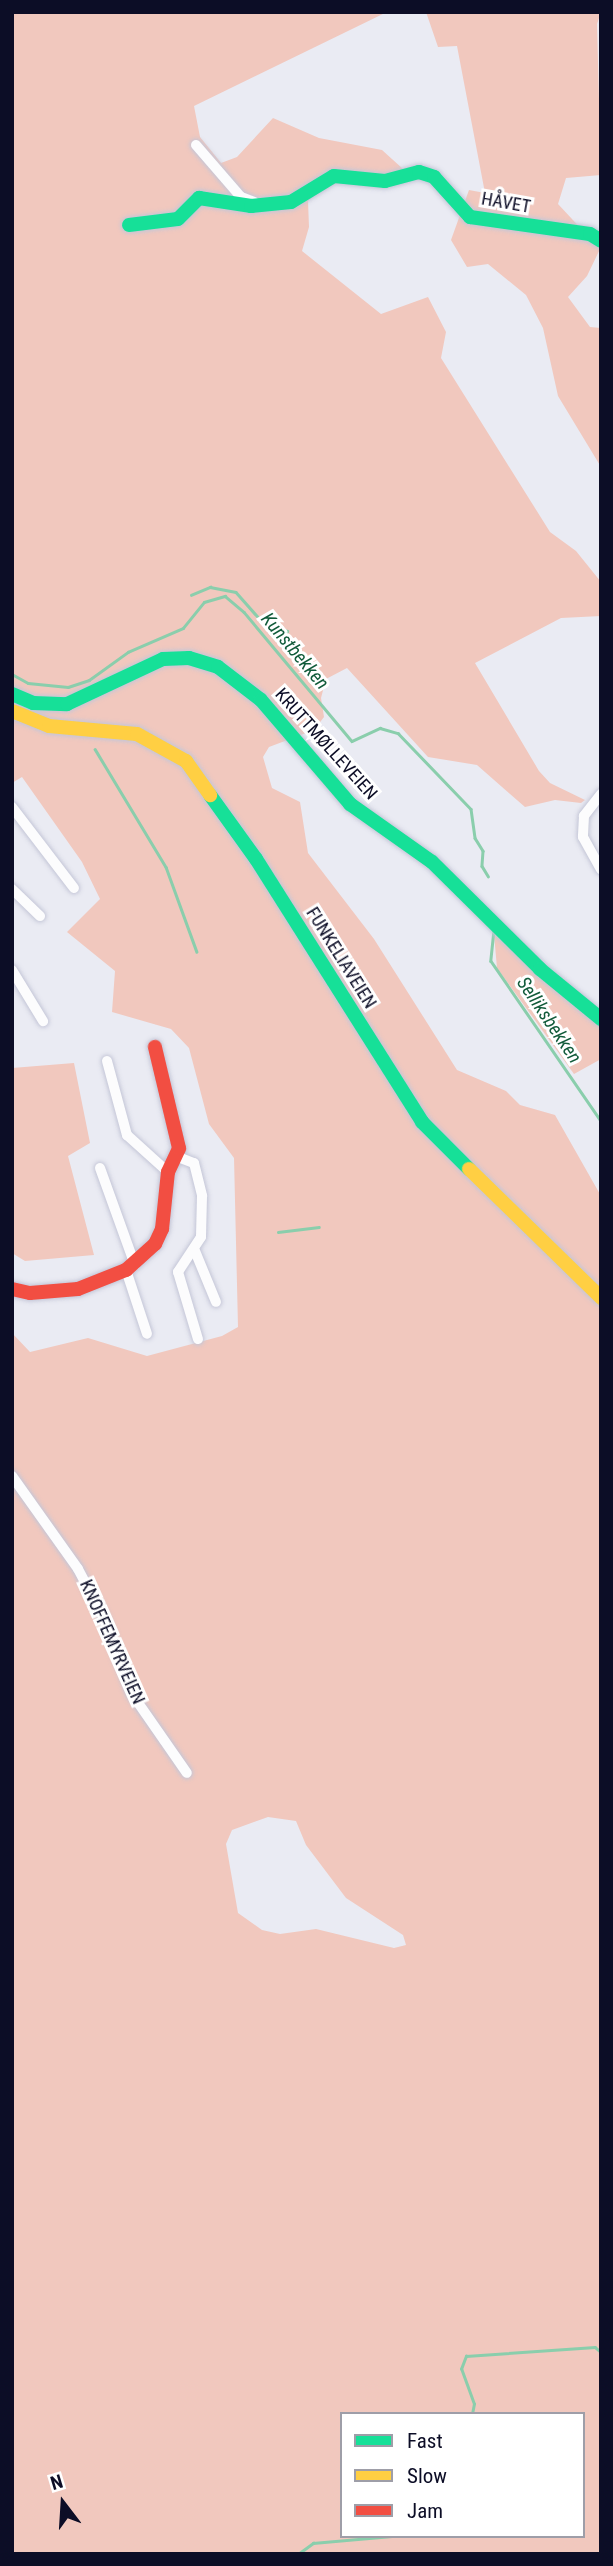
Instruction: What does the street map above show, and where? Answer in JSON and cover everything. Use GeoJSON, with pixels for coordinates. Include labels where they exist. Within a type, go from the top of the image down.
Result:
{"type":"FeatureCollection","features":[{"type":"Feature","properties":{"kind":"street"},"geometry":{"type":"LineString","coordinates":[[196,145],[241,197],[260,204]]}},
{"type":"Feature","properties":{"kind":"street","name":"HÅVET"},"geometry":{"type":"LineString","coordinates":[[130,225],[172,221],[199,198],[260,204],[297,200],[334,176],[384,181],[419,172],[434,177],[470,217],[590,234],[601,241]]}},
{"type":"Feature","properties":{"kind":"street","name":"KRUTTMØLLEVEIEN"},"geometry":{"type":"LineString","coordinates":[[12,694],[33,703],[67,704],[163,659],[189,658],[218,667],[261,699],[350,804],[432,862],[540,968],[601,1020]]}},
{"type":"Feature","properties":{"kind":"street","name":"FUNKELIAVEIEN"},"geometry":{"type":"LineString","coordinates":[[12,710],[49,726],[137,734],[186,761],[256,859],[422,1122],[601,1298]]}},
{"type":"Feature","properties":{"kind":"street"},"geometry":{"type":"LineString","coordinates":[[601,794],[584,816],[583,837],[601,869]]}},
{"type":"Feature","properties":{"kind":"street"},"geometry":{"type":"LineString","coordinates":[[12,807],[74,888]]}},
{"type":"Feature","properties":{"kind":"street"},"geometry":{"type":"LineString","coordinates":[[12,888],[40,916]]}},
{"type":"Feature","properties":{"kind":"street"},"geometry":{"type":"LineString","coordinates":[[12,970],[43,1021]]}},
{"type":"Feature","properties":{"kind":"street"},"geometry":{"type":"LineString","coordinates":[[12,1289],[30,1293],[78,1289],[130,1268],[155,1244],[162,1229],[169,1172],[178,1157],[155,1047]]}},
{"type":"Feature","properties":{"kind":"street"},"geometry":{"type":"LineString","coordinates":[[107,1061],[127,1135],[169,1172]]}},
{"type":"Feature","properties":{"kind":"street"},"geometry":{"type":"LineString","coordinates":[[178,1157],[194,1163],[200,1184],[202,1229],[194,1251],[178,1272],[198,1339]]}},
{"type":"Feature","properties":{"kind":"street"},"geometry":{"type":"LineString","coordinates":[[100,1168],[147,1334]]}},
{"type":"Feature","properties":{"kind":"street"},"geometry":{"type":"LineString","coordinates":[[194,1251],[216,1303]]}},
{"type":"Feature","properties":{"kind":"street","name":"KNOFFEMYRVEIEN"},"geometry":{"type":"LineString","coordinates":[[12,1476],[78,1569],[104,1618],[132,1695],[187,1773]]}},
{"type":"Feature","properties":{"kind":"shaded area"},"geometry":{"type":"Polygon","coordinates":[[[12,12],[387,12],[194,106],[200,137],[221,163],[237,157],[273,118],[319,138],[382,150],[413,178],[338,183],[320,189],[308,201],[309,227],[302,251],[381,314],[428,297],[446,332],[441,358],[550,532],[576,551],[601,582],[601,616],[561,618],[475,663],[539,771],[550,783],[585,800],[581,803],[555,800],[525,807],[477,765],[428,757],[347,668],[326,679],[321,698],[324,717],[314,730],[269,747],[263,757],[272,788],[300,802],[308,853],[374,939],[457,1070],[506,1091],[520,1105],[555,1115],[601,1196],[601,2554],[12,2554],[12,1333],[30,1352],[88,1338],[147,1356],[222,1336],[238,1327],[234,1158],[209,1124],[189,1048],[171,1029],[112,1012],[115,971],[67,932],[100,899],[82,862],[22,777],[12,783],[12,12]],[[268,1817],[232,1830],[226,1844],[238,1913],[262,1930],[280,1934],[316,1929],[394,1948],[406,1945],[403,1935],[346,1898],[306,1845],[296,1821],[268,1817]]]}},
{"type":"Feature","properties":{"kind":"shaded area"},"geometry":{"type":"Polygon","coordinates":[[[426,12],[601,12],[597,24],[601,175],[566,178],[558,204],[600,249],[587,276],[568,297],[590,327],[601,328],[601,467],[558,396],[543,328],[526,295],[488,264],[467,267],[451,240],[469,190],[485,193],[457,46],[438,47],[426,12]]]}},
{"type":"Feature","properties":{"kind":"shaded area"},"geometry":{"type":"Polygon","coordinates":[[[494,934],[601,1027],[601,1059],[574,1074],[497,968],[494,934]]]}},
{"type":"Feature","properties":{"kind":"shaded area"},"geometry":{"type":"Polygon","coordinates":[[[74,1063],[90,1143],[68,1156],[94,1255],[25,1261],[12,1253],[12,1068],[74,1063]]]}},
{"type":"Feature","properties":{"kind":"waterway"},"geometry":{"type":"LineString","coordinates":[[191,595],[210,587],[236,592],[265,625],[287,631],[284,641]]}},
{"type":"Feature","properties":{"kind":"waterway","name":"Kunstbekken"},"geometry":{"type":"LineString","coordinates":[[12,674],[28,683],[68,687],[89,680],[128,652],[183,628],[204,602],[225,596],[244,612],[352,741],[380,728],[398,733],[471,809],[475,838],[483,851],[482,866],[488,876]]}},
{"type":"Feature","properties":{"kind":"waterway"},"geometry":{"type":"LineString","coordinates":[[95,749],[166,867],[197,952]]}},
{"type":"Feature","properties":{"kind":"waterway","name":"Selliksbekken"},"geometry":{"type":"LineString","coordinates":[[494,930],[491,961],[601,1121]]}},
{"type":"Feature","properties":{"kind":"waterway"},"geometry":{"type":"LineString","coordinates":[[278,1232],[319,1227]]}},
{"type":"Feature","properties":{"kind":"waterway"},"geometry":{"type":"LineString","coordinates":[[472,2412],[474,2404],[461,2369],[466,2356],[595,2347],[601,2352]]}},
{"type":"Feature","properties":{"kind":"waterway"},"geometry":{"type":"LineString","coordinates":[[298,2554],[313,2543],[369,2538]]}},
{"type":"Feature","properties":{"kind":"traffic: fast"},"geometry":{"type":"LineString","coordinates":[[129,225],[178,219],[199,198],[251,206],[291,202],[334,176],[385,181],[419,172],[434,177],[470,217],[590,234],[601,241]]}},
{"type":"Feature","properties":{"kind":"traffic: fast"},"geometry":{"type":"LineString","coordinates":[[12,694],[33,703],[67,704],[163,659],[189,658],[218,667],[261,700],[350,804],[432,862],[540,969],[601,1019]]}},
{"type":"Feature","properties":{"kind":"traffic: fast"},"geometry":{"type":"LineString","coordinates":[[210,795],[256,859],[422,1122],[469,1169]]}},
{"type":"Feature","properties":{"kind":"traffic: slow"},"geometry":{"type":"LineString","coordinates":[[12,711],[49,726],[137,734],[186,761],[210,795]]}},
{"type":"Feature","properties":{"kind":"traffic: slow"},"geometry":{"type":"LineString","coordinates":[[469,1169],[601,1298]]}},
{"type":"Feature","properties":{"kind":"traffic: jam"},"geometry":{"type":"LineString","coordinates":[[12,1289],[30,1293],[78,1289],[126,1270],[155,1244],[162,1229],[168,1172],[179,1148],[155,1047]]}}]}
